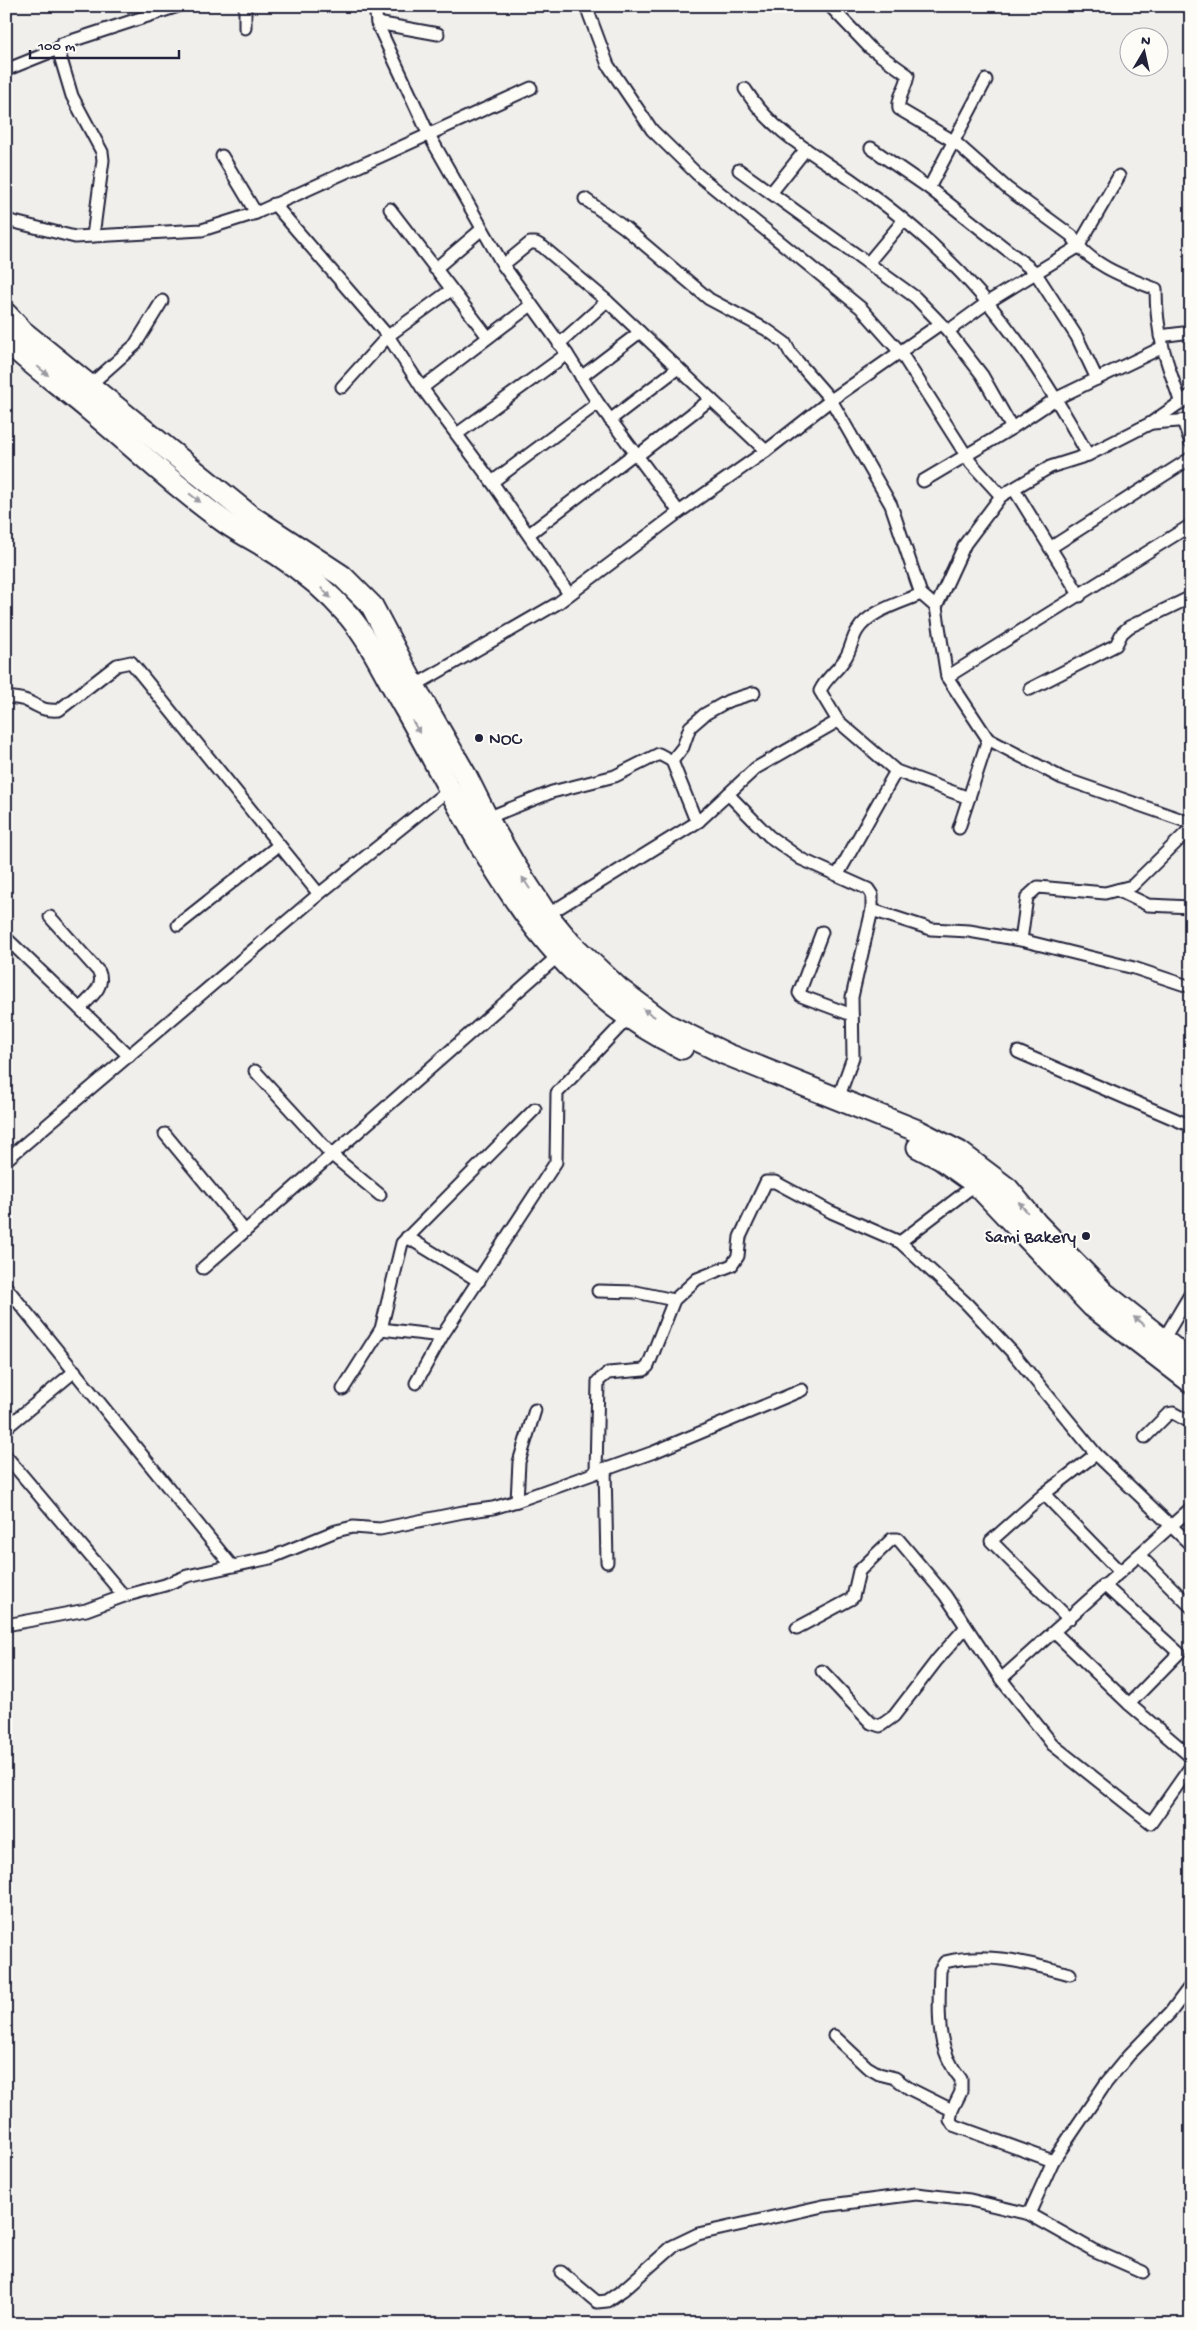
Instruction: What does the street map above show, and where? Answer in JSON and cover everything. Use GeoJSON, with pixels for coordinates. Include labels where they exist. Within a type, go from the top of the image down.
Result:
{"type":"FeatureCollection","features":[{"type":"Feature","properties":{"kind":"highway"},"geometry":{"type":"LineString","coordinates":[[6,314],[11,340],[167,477],[227,524],[277,554],[319,585],[348,616],[373,648],[396,693],[458,782],[487,818],[547,915],[595,968],[643,1009],[723,1060],[900,1138],[941,1159],[976,1184],[1092,1306],[1191,1382]]}},
{"type":"Feature","properties":{"kind":"highway"},"geometry":{"type":"LineString","coordinates":[[11,340],[90,385],[249,515],[342,576],[372,606],[414,686],[458,782],[468,825],[522,912],[558,956],[601,996],[628,1018],[656,1036],[838,1099],[918,1131],[960,1152],[1008,1189],[1036,1223],[1104,1293],[1191,1362]]}},
{"type":"Feature","properties":{"kind":"street"},"geometry":{"type":"LineString","coordinates":[[8,69],[58,49],[62,44],[178,6]]}},
{"type":"Feature","properties":{"kind":"street"},"geometry":{"type":"LineString","coordinates":[[244,6],[245,28]]}},
{"type":"Feature","properties":{"kind":"street"},"geometry":{"type":"LineString","coordinates":[[375,6],[377,23],[429,135],[502,265],[567,354],[598,404],[679,512]]}},
{"type":"Feature","properties":{"kind":"street"},"geometry":{"type":"LineString","coordinates":[[586,6],[608,64],[652,130],[697,174],[861,308],[901,353],[966,455],[1001,496]]}},
{"type":"Feature","properties":{"kind":"street"},"geometry":{"type":"LineString","coordinates":[[830,6],[870,48],[908,75],[907,83],[898,104],[899,109],[955,142],[1008,189],[1072,236],[1078,247],[1119,276],[1156,289],[1156,312],[1161,348],[1181,403]]}},
{"type":"Feature","properties":{"kind":"street"},"geometry":{"type":"LineString","coordinates":[[377,23],[438,34]]}},
{"type":"Feature","properties":{"kind":"street"},"geometry":{"type":"LineString","coordinates":[[58,49],[72,96],[102,152],[103,160],[93,236]]}},
{"type":"Feature","properties":{"kind":"street"},"geometry":{"type":"LineString","coordinates":[[929,188],[955,142],[986,80]]}},
{"type":"Feature","properties":{"kind":"street"},"geometry":{"type":"LineString","coordinates":[[6,220],[75,237],[202,230],[256,213],[531,88]]}},
{"type":"Feature","properties":{"kind":"street"},"geometry":{"type":"LineString","coordinates":[[746,89],[757,108],[783,134],[851,180],[939,250],[988,302],[1010,330],[1057,398],[1088,454]]}},
{"type":"Feature","properties":{"kind":"street"},"geometry":{"type":"LineString","coordinates":[[870,148],[929,188],[1035,272],[1077,337],[1097,379]]}},
{"type":"Feature","properties":{"kind":"street"},"geometry":{"type":"LineString","coordinates":[[771,193],[806,149]]}},
{"type":"Feature","properties":{"kind":"street"},"geometry":{"type":"LineString","coordinates":[[222,156],[256,213]]}},
{"type":"Feature","properties":{"kind":"street"},"geometry":{"type":"LineString","coordinates":[[739,170],[915,297],[944,327],[982,375],[1012,428]]}},
{"type":"Feature","properties":{"kind":"street"},"geometry":{"type":"LineString","coordinates":[[414,686],[536,616],[569,594],[679,512],[766,451],[831,400],[901,353],[1078,247],[1119,176]]}},
{"type":"Feature","properties":{"kind":"street"},"geometry":{"type":"LineString","coordinates":[[585,199],[625,228],[709,299],[767,330],[785,343],[791,354],[831,400],[891,505],[921,594],[936,607]]}},
{"type":"Feature","properties":{"kind":"street"},"geometry":{"type":"LineString","coordinates":[[274,204],[388,336],[422,388],[458,434],[569,594]]}},
{"type":"Feature","properties":{"kind":"street"},"geometry":{"type":"LineString","coordinates":[[390,209],[488,337]]}},
{"type":"Feature","properties":{"kind":"street"},"geometry":{"type":"LineString","coordinates":[[868,262],[903,221]]}},
{"type":"Feature","properties":{"kind":"street"},"geometry":{"type":"LineString","coordinates":[[435,269],[482,229]]}},
{"type":"Feature","properties":{"kind":"street"},"geometry":{"type":"LineString","coordinates":[[502,265],[530,243],[536,243],[607,301],[766,451]]}},
{"type":"Feature","properties":{"kind":"street"},"geometry":{"type":"LineString","coordinates":[[342,387],[388,336],[451,290]]}},
{"type":"Feature","properties":{"kind":"street"},"geometry":{"type":"LineString","coordinates":[[90,385],[135,345],[162,301]]}},
{"type":"Feature","properties":{"kind":"street"},"geometry":{"type":"LineString","coordinates":[[559,344],[607,301]]}},
{"type":"Feature","properties":{"kind":"street"},"geometry":{"type":"LineString","coordinates":[[422,388],[531,305]]}},
{"type":"Feature","properties":{"kind":"street"},"geometry":{"type":"LineString","coordinates":[[581,377],[640,332]]}},
{"type":"Feature","properties":{"kind":"street"},"geometry":{"type":"LineString","coordinates":[[1160,336],[1191,332]]}},
{"type":"Feature","properties":{"kind":"street"},"geometry":{"type":"LineString","coordinates":[[922,481],[1012,428],[1057,398],[1161,348]]}},
{"type":"Feature","properties":{"kind":"street"},"geometry":{"type":"LineString","coordinates":[[458,434],[567,354]]}},
{"type":"Feature","properties":{"kind":"street"},"geometry":{"type":"LineString","coordinates":[[610,420],[678,368]]}},
{"type":"Feature","properties":{"kind":"street"},"geometry":{"type":"LineString","coordinates":[[1191,395],[1151,423],[1088,454],[1050,467],[1001,496],[965,544],[936,607],[947,677],[988,739],[1062,778],[1191,822]]}},
{"type":"Feature","properties":{"kind":"street"},"geometry":{"type":"LineString","coordinates":[[529,534],[711,399]]}},
{"type":"Feature","properties":{"kind":"street"},"geometry":{"type":"LineString","coordinates":[[492,482],[598,404]]}},
{"type":"Feature","properties":{"kind":"street"},"geometry":{"type":"LineString","coordinates":[[1151,423],[1187,420],[1191,443]]}},
{"type":"Feature","properties":{"kind":"street"},"geometry":{"type":"LineString","coordinates":[[1050,548],[1191,458]]}},
{"type":"Feature","properties":{"kind":"street"},"geometry":{"type":"LineString","coordinates":[[167,477],[182,462]]}},
{"type":"Feature","properties":{"kind":"street"},"geometry":{"type":"LineString","coordinates":[[1014,489],[1080,596]]}},
{"type":"Feature","properties":{"kind":"street"},"geometry":{"type":"LineString","coordinates":[[947,677],[1080,596],[1191,525]]}},
{"type":"Feature","properties":{"kind":"street"},"geometry":{"type":"LineString","coordinates":[[921,594],[887,608],[864,623],[857,631],[846,658],[824,682],[820,691],[838,721],[896,771],[969,798]]}},
{"type":"Feature","properties":{"kind":"street"},"geometry":{"type":"LineString","coordinates":[[1030,690],[1116,645],[1122,633],[1128,627],[1191,597]]}},
{"type":"Feature","properties":{"kind":"street"},"geometry":{"type":"LineString","coordinates":[[6,697],[27,700],[37,708],[59,710],[117,665],[131,662],[319,894]]}},
{"type":"Feature","properties":{"kind":"street"},"geometry":{"type":"LineString","coordinates":[[672,761],[683,746],[690,727],[705,714],[728,701],[754,693]]}},
{"type":"Feature","properties":{"kind":"street"},"geometry":{"type":"LineString","coordinates":[[547,915],[699,821],[756,768],[838,721]]}},
{"type":"Feature","properties":{"kind":"street"},"geometry":{"type":"LineString","coordinates":[[959,828],[988,739]]}},
{"type":"Feature","properties":{"kind":"street"},"geometry":{"type":"LineString","coordinates":[[487,818],[552,792],[615,776],[659,754],[672,761],[694,816],[699,821]]}},
{"type":"Feature","properties":{"kind":"street"},"geometry":{"type":"LineString","coordinates":[[838,874],[896,771]]}},
{"type":"Feature","properties":{"kind":"street"},"geometry":{"type":"LineString","coordinates":[[6,1160],[319,894],[458,782]]}},
{"type":"Feature","properties":{"kind":"street"},"geometry":{"type":"LineString","coordinates":[[728,794],[769,836],[801,859],[868,888],[872,895],[872,910],[852,996],[853,1058],[838,1099]]}},
{"type":"Feature","properties":{"kind":"street"},"geometry":{"type":"LineString","coordinates":[[1021,940],[1027,897],[1038,887],[1105,893],[1132,886],[1191,828]]}},
{"type":"Feature","properties":{"kind":"street"},"geometry":{"type":"LineString","coordinates":[[178,926],[279,845]]}},
{"type":"Feature","properties":{"kind":"street"},"geometry":{"type":"LineString","coordinates":[[1117,890],[1148,905],[1191,907]]}},
{"type":"Feature","properties":{"kind":"street"},"geometry":{"type":"LineString","coordinates":[[872,910],[931,929],[969,931],[1021,940],[1134,968],[1191,987]]}},
{"type":"Feature","properties":{"kind":"street"},"geometry":{"type":"LineString","coordinates":[[50,917],[99,972],[102,978],[101,985],[80,1009]]}},
{"type":"Feature","properties":{"kind":"street"},"geometry":{"type":"LineString","coordinates":[[822,932],[799,993],[801,996],[852,1015]]}},
{"type":"Feature","properties":{"kind":"street"},"geometry":{"type":"LineString","coordinates":[[6,938],[129,1056]]}},
{"type":"Feature","properties":{"kind":"street"},"geometry":{"type":"LineString","coordinates":[[203,1268],[558,956]]}},
{"type":"Feature","properties":{"kind":"street"},"geometry":{"type":"LineString","coordinates":[[416,1383],[442,1336],[556,1162],[557,1093],[628,1018]]}},
{"type":"Feature","properties":{"kind":"street"},"geometry":{"type":"LineString","coordinates":[[1018,1052],[1191,1126]]}},
{"type":"Feature","properties":{"kind":"street"},"geometry":{"type":"LineString","coordinates":[[255,1071],[332,1155],[380,1195]]}},
{"type":"Feature","properties":{"kind":"street"},"geometry":{"type":"LineString","coordinates":[[343,1389],[381,1329],[399,1250],[407,1237],[535,1109]]}},
{"type":"Feature","properties":{"kind":"street"},"geometry":{"type":"LineString","coordinates":[[165,1134],[245,1231]]}},
{"type":"Feature","properties":{"kind":"street"},"geometry":{"type":"LineString","coordinates":[[607,1562],[598,1381],[608,1373],[644,1370],[648,1366],[674,1300],[697,1280],[732,1265],[738,1256],[740,1237],[766,1182],[775,1182],[831,1212],[900,1242],[974,1311],[1012,1352],[1096,1454],[1191,1545]]}},
{"type":"Feature","properties":{"kind":"street"},"geometry":{"type":"LineString","coordinates":[[900,1242],[976,1184]]}},
{"type":"Feature","properties":{"kind":"street"},"geometry":{"type":"LineString","coordinates":[[407,1237],[479,1281]]}},
{"type":"Feature","properties":{"kind":"street"},"geometry":{"type":"LineString","coordinates":[[6,1287],[231,1565]]}},
{"type":"Feature","properties":{"kind":"street"},"geometry":{"type":"LineString","coordinates":[[598,1291],[636,1292],[674,1300]]}},
{"type":"Feature","properties":{"kind":"street"},"geometry":{"type":"LineString","coordinates":[[1163,1340],[1191,1293]]}},
{"type":"Feature","properties":{"kind":"street"},"geometry":{"type":"LineString","coordinates":[[381,1329],[442,1336]]}},
{"type":"Feature","properties":{"kind":"street"},"geometry":{"type":"LineString","coordinates":[[6,1428],[75,1371]]}},
{"type":"Feature","properties":{"kind":"street"},"geometry":{"type":"LineString","coordinates":[[9,1622],[86,1610],[124,1596],[231,1565],[270,1558],[336,1531],[353,1527],[380,1529],[463,1512],[493,1508],[517,1501],[654,1452],[802,1390]]}},
{"type":"Feature","properties":{"kind":"street"},"geometry":{"type":"LineString","coordinates":[[517,1501],[519,1462],[535,1410]]}},
{"type":"Feature","properties":{"kind":"street"},"geometry":{"type":"LineString","coordinates":[[1145,1437],[1172,1413],[1191,1423]]}},
{"type":"Feature","properties":{"kind":"street"},"geometry":{"type":"LineString","coordinates":[[1069,1619],[991,1541],[1044,1494],[1096,1454]]}},
{"type":"Feature","properties":{"kind":"street"},"geometry":{"type":"LineString","coordinates":[[6,1456],[124,1596]]}},
{"type":"Feature","properties":{"kind":"street"},"geometry":{"type":"LineString","coordinates":[[1044,1494],[1120,1572]]}},
{"type":"Feature","properties":{"kind":"street"},"geometry":{"type":"LineString","coordinates":[[1001,1679],[1191,1508]]}},
{"type":"Feature","properties":{"kind":"street"},"geometry":{"type":"LineString","coordinates":[[798,1628],[851,1600],[854,1597],[859,1570],[892,1539],[898,1538],[945,1595],[1001,1679],[1053,1745],[1152,1822],[1191,1766]]}},
{"type":"Feature","properties":{"kind":"street"},"geometry":{"type":"LineString","coordinates":[[1139,1555],[1191,1606]]}},
{"type":"Feature","properties":{"kind":"street"},"geometry":{"type":"LineString","coordinates":[[1104,1585],[1179,1653],[1129,1704]]}},
{"type":"Feature","properties":{"kind":"street"},"geometry":{"type":"LineString","coordinates":[[822,1671],[871,1723],[880,1726],[894,1716],[937,1660],[966,1627]]}},
{"type":"Feature","properties":{"kind":"street"},"geometry":{"type":"LineString","coordinates":[[1054,1632],[1129,1704],[1191,1757]]}},
{"type":"Feature","properties":{"kind":"street"},"geometry":{"type":"LineString","coordinates":[[1053,2161],[953,2125],[950,2120],[952,2110],[961,2092],[961,2079],[951,2067],[938,2029],[940,1970],[945,1962],[966,1957],[987,1957],[1024,1962],[1070,1974]]}},
{"type":"Feature","properties":{"kind":"street"},"geometry":{"type":"LineString","coordinates":[[1028,2214],[1053,2161],[1106,2083],[1129,2055],[1170,2013],[1191,1985]]}},
{"type":"Feature","properties":{"kind":"street"},"geometry":{"type":"LineString","coordinates":[[834,2036],[879,2074],[895,2078],[910,2089],[952,2110]]}},
{"type":"Feature","properties":{"kind":"street"},"geometry":{"type":"LineString","coordinates":[[561,2272],[597,2302],[607,2301],[623,2290],[673,2246],[698,2234],[823,2206],[916,2194],[970,2200],[1028,2214],[1093,2250],[1143,2272]]}},
{"type":"Feature","properties":{"kind":"place","name":"NOC"},"geometry":{"type":"Point","coordinates":[479,738]}},
{"type":"Feature","properties":{"kind":"place","name":"Sami Bakery"},"geometry":{"type":"Point","coordinates":[1086,1236]}}]}
